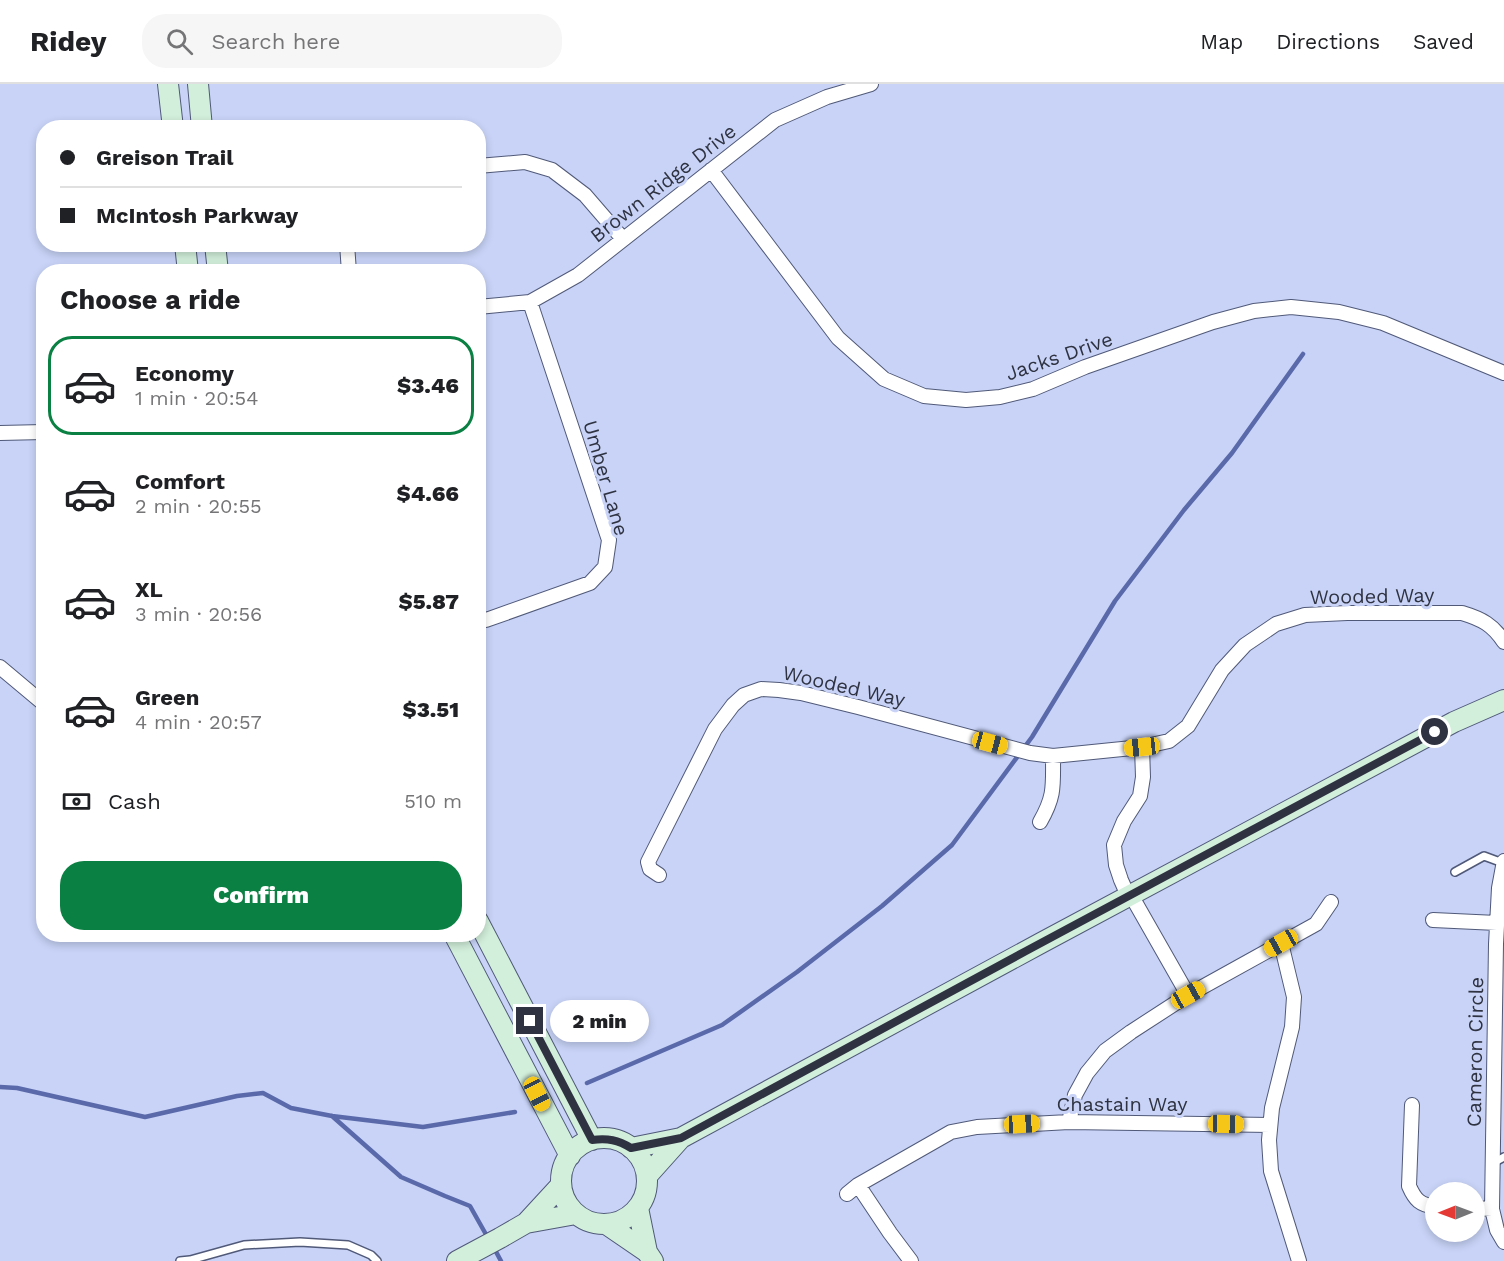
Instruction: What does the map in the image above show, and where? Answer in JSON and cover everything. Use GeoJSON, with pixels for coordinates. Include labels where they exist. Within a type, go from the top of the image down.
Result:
{"type":"FeatureCollection","features":[{"type":"Feature","properties":{"kind":"street"},"geometry":{"type":"LineString","coordinates":[[168,84],[172,120]]}},
{"type":"Feature","properties":{"kind":"street"},"geometry":{"type":"LineString","coordinates":[[198,84],[201,120]]}},
{"type":"Feature","properties":{"kind":"street","name":"Brown Ridge Drive"},"geometry":{"type":"LineString","coordinates":[[486,306],[530,302],[578,276],[775,120],[826,96],[871,84]]}},
{"type":"Feature","properties":{"kind":"street"},"geometry":{"type":"LineString","coordinates":[[486,165],[525,162],[552,170],[585,195],[623,239]]}},
{"type":"Feature","properties":{"kind":"street","name":"Jacks Drive"},"geometry":{"type":"LineString","coordinates":[[711,170],[838,338],[884,379],[924,396],[966,400],[1000,397],[1033,389],[1085,367],[1213,322],[1254,311],[1291,307],[1339,312],[1383,323],[1504,373]]}},
{"type":"Feature","properties":{"kind":"street","name":"Umber Lane"},"geometry":{"type":"LineString","coordinates":[[486,620],[590,583],[605,567],[609,540],[530,302]]}},
{"type":"Feature","properties":{"kind":"street"},"geometry":{"type":"LineString","coordinates":[[0,433],[36,432]]}},
{"type":"Feature","properties":{"kind":"street","name":"Wooded Way"},"geometry":{"type":"LineString","coordinates":[[659,875],[650,869],[648,862],[715,729],[733,705],[744,696],[761,689],[801,693],[1029,753],[1053,756],[1142,747],[1169,741],[1188,726],[1222,670],[1245,645],[1276,624],[1305,615],[1462,613],[1478,618],[1496,630],[1504,642]]}},
{"type":"Feature","properties":{"kind":"street"},"geometry":{"type":"LineString","coordinates":[[0,667],[36,697]]}},
{"type":"Feature","properties":{"kind":"street"},"geometry":{"type":"LineString","coordinates":[[631,1148],[681,1138],[1032,947],[1454,722],[1504,700]]}},
{"type":"Feature","properties":{"kind":"street"},"geometry":{"type":"LineString","coordinates":[[1142,747],[1143,777],[1140,796],[1124,821],[1114,845],[1116,865],[1125,889],[1131,895],[1188,995]]}},
{"type":"Feature","properties":{"kind":"street"},"geometry":{"type":"LineString","coordinates":[[1040,822],[1053,793],[1053,756]]}},
{"type":"Feature","properties":{"kind":"street","name":"Cameron Circle"},"geometry":{"type":"LineString","coordinates":[[1503,862],[1498,888],[1500,923],[1498,1160],[1492,1209],[1497,1230],[1504,1242]]}},
{"type":"Feature","properties":{"kind":"street"},"geometry":{"type":"LineString","coordinates":[[1069,1122],[1075,1095],[1087,1073],[1105,1051],[1188,995],[1316,924],[1331,902]]}},
{"type":"Feature","properties":{"kind":"street"},"geometry":{"type":"LineString","coordinates":[[1433,920],[1500,923]]}},
{"type":"Feature","properties":{"kind":"street"},"geometry":{"type":"LineString","coordinates":[[486,936],[592,1140]]}},
{"type":"Feature","properties":{"kind":"street"},"geometry":{"type":"LineString","coordinates":[[458,942],[570,1156]]}},
{"type":"Feature","properties":{"kind":"street"},"geometry":{"type":"LineString","coordinates":[[1281,943],[1294,997],[1292,1027],[1272,1108],[1269,1140],[1271,1171],[1299,1261]]}},
{"type":"Feature","properties":{"kind":"street"},"geometry":{"type":"LineString","coordinates":[[1412,1105],[1409,1186],[1414,1197],[1425,1204]]}},
{"type":"Feature","properties":{"kind":"street","name":"Chastain Way"},"geometry":{"type":"LineString","coordinates":[[911,1261],[852,1189],[951,1132],[977,1127],[1069,1122],[1270,1125]]}},
{"type":"Feature","properties":{"kind":"street"},"geometry":{"type":"LineString","coordinates":[[606,1138],[619,1141],[631,1148],[639,1156],[647,1176],[647,1188],[638,1208],[629,1217],[606,1224],[585,1220],[576,1214],[569,1206],[561,1185],[565,1165],[570,1156],[579,1146],[592,1140],[606,1138]]}},
{"type":"Feature","properties":{"kind":"street"},"geometry":{"type":"LineString","coordinates":[[647,1176],[681,1138]]}},
{"type":"Feature","properties":{"kind":"street"},"geometry":{"type":"LineString","coordinates":[[466,1257],[526,1223],[561,1185]]}},
{"type":"Feature","properties":{"kind":"street"},"geometry":{"type":"LineString","coordinates":[[638,1208],[650,1256]]}},
{"type":"Feature","properties":{"kind":"street"},"geometry":{"type":"LineString","coordinates":[[1485,1209],[1492,1209]]}},
{"type":"Feature","properties":{"kind":"street"},"geometry":{"type":"LineString","coordinates":[[526,1223],[576,1214]]}},
{"type":"Feature","properties":{"kind":"street"},"geometry":{"type":"LineString","coordinates":[[606,1224],[650,1256]]}},
{"type":"Feature","properties":{"kind":"lane"},"geometry":{"type":"LineString","coordinates":[[1455,872],[1484,856],[1503,862]]}},
{"type":"Feature","properties":{"kind":"lane"},"geometry":{"type":"LineString","coordinates":[[180,1261],[244,1245],[300,1242],[348,1245],[371,1255],[377,1261]]}},
{"type":"Feature","properties":{"kind":"waterway"},"geometry":{"type":"LineString","coordinates":[[587,1083],[722,1025],[797,972],[882,906],[952,845],[1032,737],[1115,601],[1184,510],[1232,453],[1303,354]]}},
{"type":"Feature","properties":{"kind":"waterway"},"geometry":{"type":"LineString","coordinates":[[0,1087],[17,1088],[145,1117],[237,1096],[263,1093],[291,1108],[332,1116],[423,1127],[515,1112]]}},
{"type":"Feature","properties":{"kind":"waterway"},"geometry":{"type":"LineString","coordinates":[[332,1116],[401,1177],[470,1206],[488,1238]]}},
{"type":"Feature","properties":{"kind":"waterway"},"geometry":{"type":"LineString","coordinates":[[494,1248],[501,1261]]}},
{"type":"Feature","properties":{"kind":"route"},"geometry":{"type":"LineString","coordinates":[[530,1021],[592,1140],[606,1138],[619,1141],[631,1148],[681,1138],[1435,732]]}}]}
